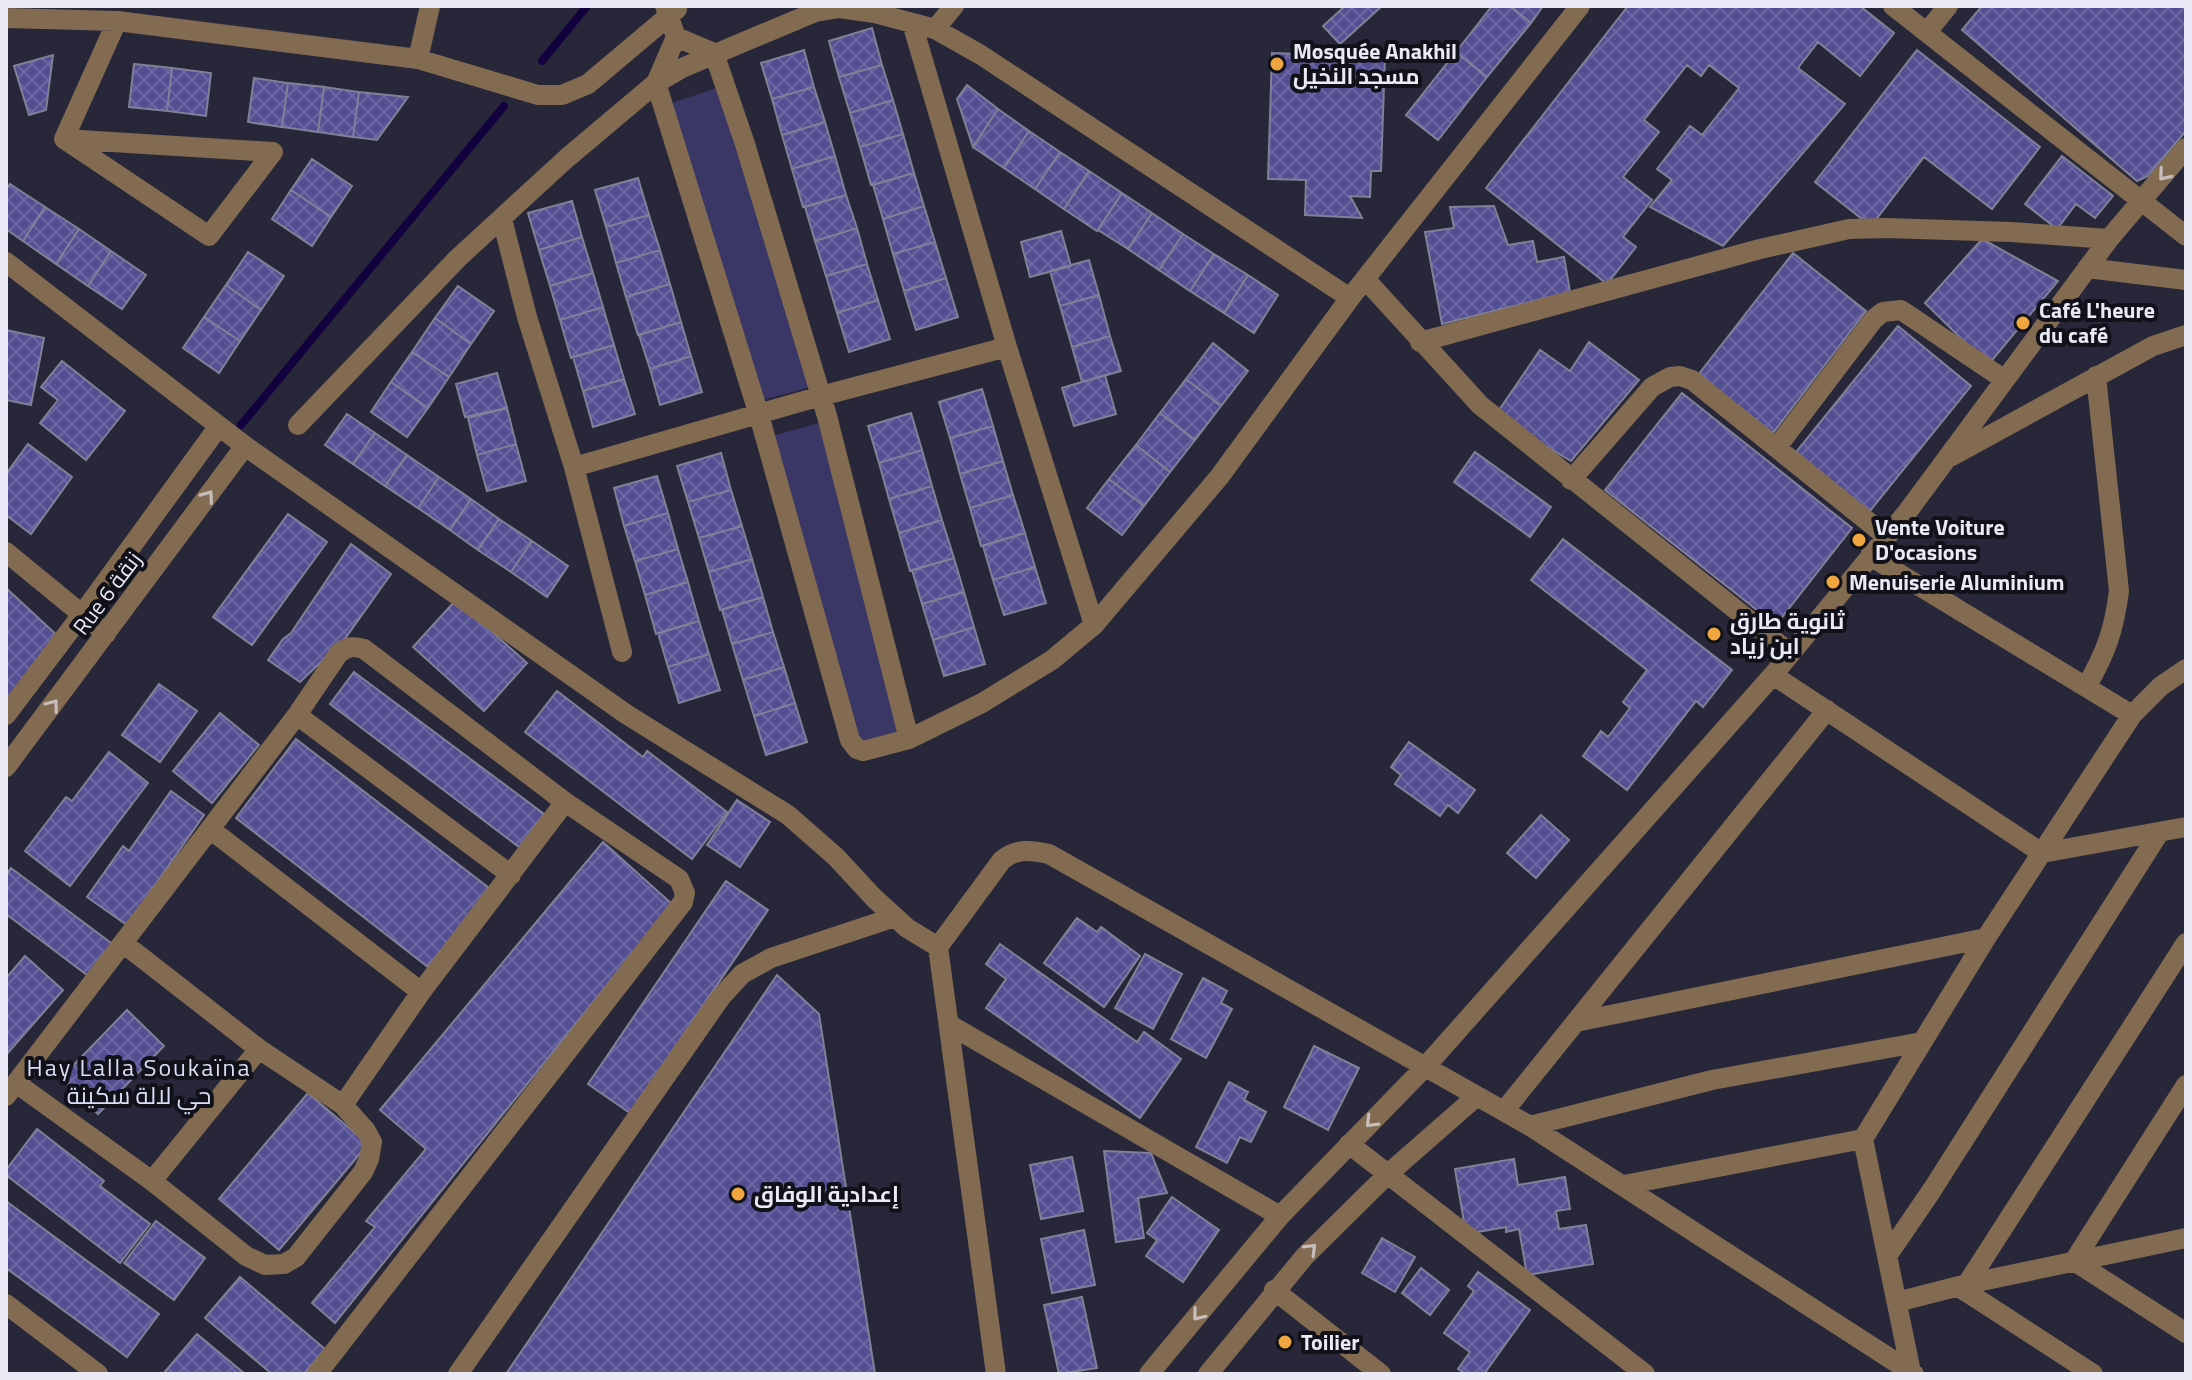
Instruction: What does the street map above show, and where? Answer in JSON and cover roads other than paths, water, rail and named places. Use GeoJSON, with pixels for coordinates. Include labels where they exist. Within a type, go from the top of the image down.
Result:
{"type":"FeatureCollection","features":[{"type":"Feature","properties":{"kind":"street"},"geometry":{"type":"LineString","coordinates":[[418,59],[430,6]]}},
{"type":"Feature","properties":{"kind":"street"},"geometry":{"type":"LineString","coordinates":[[935,29],[954,6]]}},
{"type":"Feature","properties":{"kind":"street"},"geometry":{"type":"LineString","coordinates":[[672,17],[656,83],[759,415],[850,740],[863,751],[909,739],[1006,689],[1052,660],[1094,625],[1220,476],[1350,298],[1580,6]]}},
{"type":"Feature","properties":{"kind":"street"},"geometry":{"type":"LineString","coordinates":[[1893,6],[2186,236]]}},
{"type":"Feature","properties":{"kind":"street"},"geometry":{"type":"LineString","coordinates":[[1927,32],[1948,6]]}},
{"type":"Feature","properties":{"kind":"street"},"geometry":{"type":"LineString","coordinates":[[298,425],[458,258],[567,158],[656,83],[714,53],[815,12],[839,8],[875,13],[935,29],[981,55],[1350,298]]}},
{"type":"Feature","properties":{"kind":"street"},"geometry":{"type":"LineString","coordinates":[[9,14],[117,21],[418,59],[550,96],[562,95],[588,84],[672,17]]}},
{"type":"Feature","properties":{"kind":"street"},"geometry":{"type":"LineString","coordinates":[[672,17],[714,53],[745,144],[821,396],[909,739]]}},
{"type":"Feature","properties":{"kind":"street"},"geometry":{"type":"LineString","coordinates":[[64,139],[117,21]]}},
{"type":"Feature","properties":{"kind":"street"},"geometry":{"type":"LineString","coordinates":[[912,23],[1007,347],[1094,625]]}},
{"type":"Feature","properties":{"kind":"street"},"geometry":{"type":"LineString","coordinates":[[64,139],[243,150],[273,152],[209,236],[64,139]]}},
{"type":"Feature","properties":{"kind":"street"},"geometry":{"type":"LineString","coordinates":[[1149,1374],[1280,1216],[1426,1066],[1773,675],[1886,536],[2109,239],[2186,148]]}},
{"type":"Feature","properties":{"kind":"street"},"geometry":{"type":"LineString","coordinates":[[502,219],[527,317],[574,467],[622,652]]}},
{"type":"Feature","properties":{"kind":"street"},"geometry":{"type":"LineString","coordinates":[[1420,342],[1760,249],[1849,229],[2011,232],[2109,239]]}},
{"type":"Feature","properties":{"kind":"street"},"geometry":{"type":"LineString","coordinates":[[6,262],[245,446],[626,714],[788,815],[836,857],[907,928],[938,947]]}},
{"type":"Feature","properties":{"kind":"street"},"geometry":{"type":"LineString","coordinates":[[2087,268],[2186,280]]}},
{"type":"Feature","properties":{"kind":"street"},"geometry":{"type":"LineString","coordinates":[[1366,280],[1480,405],[1790,653]]}},
{"type":"Feature","properties":{"kind":"street"},"geometry":{"type":"LineString","coordinates":[[1777,447],[1874,319],[1883,312],[1901,310],[2005,380]]}},
{"type":"Feature","properties":{"kind":"street"},"geometry":{"type":"LineString","coordinates":[[1944,460],[2153,346],[2186,335]]}},
{"type":"Feature","properties":{"kind":"street"},"geometry":{"type":"LineString","coordinates":[[574,467],[821,396],[1007,347]]}},
{"type":"Feature","properties":{"kind":"street"},"geometry":{"type":"LineString","coordinates":[[1571,480],[1652,387],[1670,377],[1680,376],[1692,380],[1886,536]]}},
{"type":"Feature","properties":{"kind":"street"},"geometry":{"type":"LineString","coordinates":[[2086,687],[2105,654],[2115,624],[2119,591],[2096,376]]}},
{"type":"Feature","properties":{"kind":"street","name":"Rue 6 زنقة"},"geometry":{"type":"LineString","coordinates":[[6,715],[219,426]]}},
{"type":"Feature","properties":{"kind":"street","name":"Rue 6 زنقة"},"geometry":{"type":"LineString","coordinates":[[6,767],[13,744],[106,634],[245,446]]}},
{"type":"Feature","properties":{"kind":"street"},"geometry":{"type":"LineString","coordinates":[[6,552],[106,634]]}},
{"type":"Feature","properties":{"kind":"street"},"geometry":{"type":"LineString","coordinates":[[1870,556],[2132,715]]}},
{"type":"Feature","properties":{"kind":"street"},"geometry":{"type":"LineString","coordinates":[[123,943],[259,1049],[343,1105],[372,1142],[363,1172],[296,1257],[284,1264],[265,1265],[246,1256],[152,1181],[11,1090],[123,943],[297,715],[339,653],[347,647],[364,649],[565,802],[679,879],[685,893],[683,902],[317,1374]]}},
{"type":"Feature","properties":{"kind":"street"},"geometry":{"type":"LineString","coordinates":[[1912,1373],[1863,1139],[1986,938],[2132,715],[2161,686],[2186,669]]}},
{"type":"Feature","properties":{"kind":"street"},"geometry":{"type":"LineString","coordinates":[[1773,675],[2042,853],[2186,827]]}},
{"type":"Feature","properties":{"kind":"street"},"geometry":{"type":"LineString","coordinates":[[1504,1111],[1827,710]]}},
{"type":"Feature","properties":{"kind":"street"},"geometry":{"type":"LineString","coordinates":[[297,715],[511,875]]}},
{"type":"Feature","properties":{"kind":"street"},"geometry":{"type":"LineString","coordinates":[[343,1105],[421,992],[565,802]]}},
{"type":"Feature","properties":{"kind":"street"},"geometry":{"type":"LineString","coordinates":[[210,829],[421,992]]}},
{"type":"Feature","properties":{"kind":"street"},"geometry":{"type":"LineString","coordinates":[[1887,1256],[2159,833]]}},
{"type":"Feature","properties":{"kind":"street"},"geometry":{"type":"LineString","coordinates":[[996,1374],[938,947],[1009,854],[1030,850],[1049,854],[1530,1126],[1912,1373]]}},
{"type":"Feature","properties":{"kind":"street"},"geometry":{"type":"LineString","coordinates":[[458,1374],[693,1036],[742,974],[771,958],[895,917]]}},
{"type":"Feature","properties":{"kind":"street"},"geometry":{"type":"LineString","coordinates":[[1576,1022],[1986,938]]}},
{"type":"Feature","properties":{"kind":"street"},"geometry":{"type":"LineString","coordinates":[[1963,1285],[2186,943]]}},
{"type":"Feature","properties":{"kind":"street"},"geometry":{"type":"LineString","coordinates":[[950,1025],[1280,1216]]}},
{"type":"Feature","properties":{"kind":"street"},"geometry":{"type":"LineString","coordinates":[[1530,1126],[1727,1077],[1922,1042]]}},
{"type":"Feature","properties":{"kind":"street"},"geometry":{"type":"LineString","coordinates":[[152,1181],[259,1049]]}},
{"type":"Feature","properties":{"kind":"street"},"geometry":{"type":"LineString","coordinates":[[2074,1261],[2186,1085]]}},
{"type":"Feature","properties":{"kind":"street"},"geometry":{"type":"LineString","coordinates":[[1208,1374],[1305,1256],[1388,1174],[1477,1096]]}},
{"type":"Feature","properties":{"kind":"street"},"geometry":{"type":"LineString","coordinates":[[1624,1185],[1863,1139]]}},
{"type":"Feature","properties":{"kind":"street"},"geometry":{"type":"LineString","coordinates":[[1349,1144],[1645,1374]]}},
{"type":"Feature","properties":{"kind":"street"},"geometry":{"type":"LineString","coordinates":[[1897,1302],[2186,1238]]}},
{"type":"Feature","properties":{"kind":"street"},"geometry":{"type":"LineString","coordinates":[[2074,1261],[2186,1333]]}},
{"type":"Feature","properties":{"kind":"street"},"geometry":{"type":"LineString","coordinates":[[1963,1285],[2093,1374]]}},
{"type":"Feature","properties":{"kind":"street"},"geometry":{"type":"LineString","coordinates":[[1274,1290],[1381,1374]]}},
{"type":"Feature","properties":{"kind":"street"},"geometry":{"type":"LineString","coordinates":[[6,1304],[98,1374]]}},
{"type":"Feature","properties":{"kind":"waterway"},"geometry":{"type":"LineString","coordinates":[[542,61],[587,6]]}},
{"type":"Feature","properties":{"kind":"waterway"},"geometry":{"type":"LineString","coordinates":[[241,425],[504,106]]}},
{"type":"Feature","properties":{"kind":"place","name":"Mosquée Anakhil مسجد النخيل"},"geometry":{"type":"Point","coordinates":[1277,64]}},
{"type":"Feature","properties":{"kind":"place","name":"Café L'heure du café"},"geometry":{"type":"Point","coordinates":[2023,323]}},
{"type":"Feature","properties":{"kind":"place","name":"Vente Voiture D'ocasions"},"geometry":{"type":"Point","coordinates":[1859,540]}},
{"type":"Feature","properties":{"kind":"place","name":"Menuiserie Aluminium"},"geometry":{"type":"Point","coordinates":[1833,582]}},
{"type":"Feature","properties":{"kind":"place","name":"ثانوية طارق ابن زياد"},"geometry":{"type":"Point","coordinates":[1714,634]}},
{"type":"Feature","properties":{"kind":"place","name":"إعدادية الوفاق"},"geometry":{"type":"Point","coordinates":[738,1194]}},
{"type":"Feature","properties":{"kind":"place","name":"Toilier"},"geometry":{"type":"Point","coordinates":[1285,1342]}},
{"type":"Feature","properties":{"kind":"district","name":"Hay Lalla Soukaïna حي لالة سكينة"},"geometry":{"type":"Point","coordinates":[139,1081]}}]}
